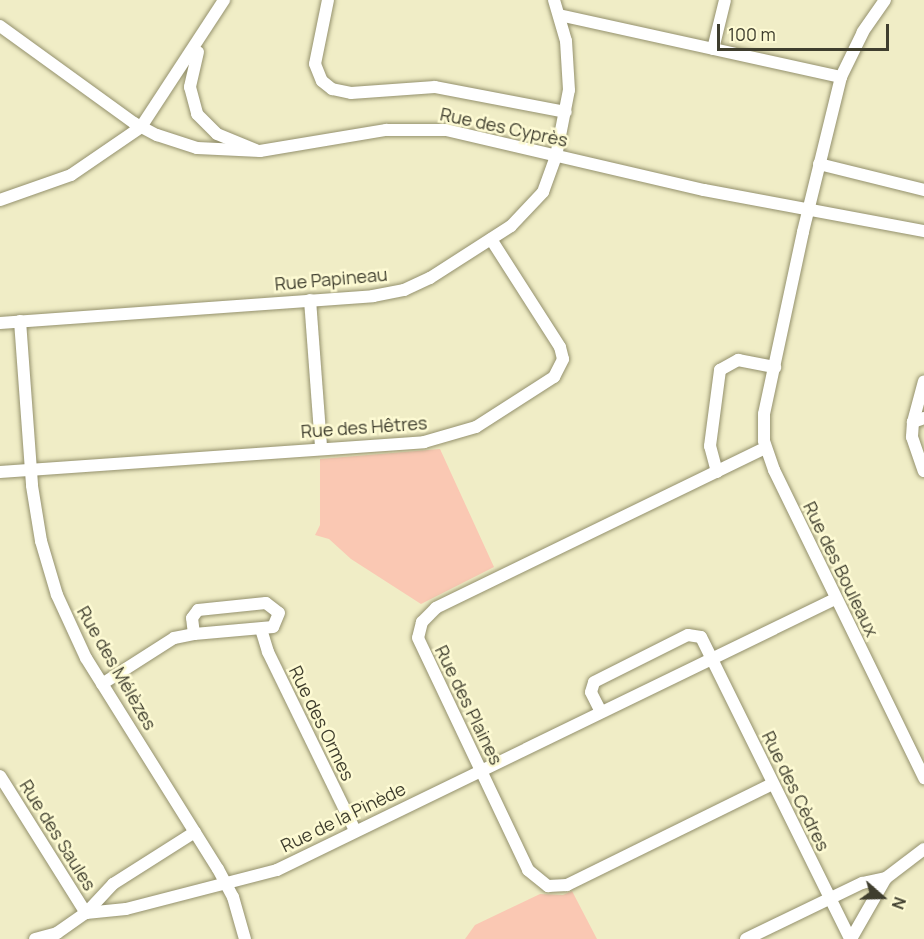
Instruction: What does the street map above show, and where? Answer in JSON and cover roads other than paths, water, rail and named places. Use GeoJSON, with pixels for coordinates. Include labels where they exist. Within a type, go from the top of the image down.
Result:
{"type":"FeatureCollection","features":[{"type":"Feature","properties":{"kind":"street"},"geometry":{"type":"LineString","coordinates":[[0,200],[71,175],[141,127],[201,39],[224,0]]}},
{"type":"Feature","properties":{"kind":"street"},"geometry":{"type":"LineString","coordinates":[[328,0],[315,64],[322,81],[332,89],[351,93],[435,87],[566,112]]}},
{"type":"Feature","properties":{"kind":"street","name":"Rue Papineau"},"geometry":{"type":"LineString","coordinates":[[0,323],[386,294],[412,287],[491,239],[534,205],[556,156],[566,112],[569,66],[554,0]]}},
{"type":"Feature","properties":{"kind":"street"},"geometry":{"type":"LineString","coordinates":[[713,49],[725,0]]}},
{"type":"Feature","properties":{"kind":"street","name":"Rue des Bouleaux"},"geometry":{"type":"LineString","coordinates":[[885,0],[863,32],[841,77],[808,210],[764,414],[765,448],[835,599],[924,778]]}},
{"type":"Feature","properties":{"kind":"street"},"geometry":{"type":"LineString","coordinates":[[559,15],[841,77]]}},
{"type":"Feature","properties":{"kind":"street","name":"Rue des Cyprès"},"geometry":{"type":"LineString","coordinates":[[0,26],[141,127],[197,148],[260,151],[419,128],[463,132],[556,156],[808,210],[924,231]]}},
{"type":"Feature","properties":{"kind":"street"},"geometry":{"type":"LineString","coordinates":[[201,39],[190,87],[197,114],[217,134],[260,151]]}},
{"type":"Feature","properties":{"kind":"street"},"geometry":{"type":"LineString","coordinates":[[819,164],[924,190]]}},
{"type":"Feature","properties":{"kind":"street","name":"Rue des Hêtres"},"geometry":{"type":"LineString","coordinates":[[0,472],[31,468],[424,442],[459,434],[484,423],[557,374],[563,359],[560,347],[491,239]]}},
{"type":"Feature","properties":{"kind":"street"},"geometry":{"type":"LineString","coordinates":[[310,300],[321,448]]}},
{"type":"Feature","properties":{"kind":"street","name":"Rue des Mélèzes"},"geometry":{"type":"LineString","coordinates":[[20,321],[37,523],[51,580],[70,627],[102,684],[226,885],[245,939]]}},
{"type":"Feature","properties":{"kind":"street"},"geometry":{"type":"LineString","coordinates":[[717,472],[710,446],[720,370],[738,360],[775,367]]}},
{"type":"Feature","properties":{"kind":"street"},"geometry":{"type":"LineString","coordinates":[[924,381],[919,420],[912,443],[924,471]]}},
{"type":"Feature","properties":{"kind":"street","name":"Rue des Plaines"},"geometry":{"type":"LineString","coordinates":[[765,448],[428,614],[419,633],[421,648],[531,874],[543,884],[558,887],[772,784]]}},
{"type":"Feature","properties":{"kind":"street","name":"Rue de la Pinède"},"geometry":{"type":"LineString","coordinates":[[86,913],[126,909],[277,870],[711,657],[835,599]]}},
{"type":"Feature","properties":{"kind":"street"},"geometry":{"type":"LineString","coordinates":[[102,684],[174,638],[194,634],[261,629],[278,622],[279,612],[273,605],[198,610],[192,618],[194,634]]}},
{"type":"Feature","properties":{"kind":"street","name":"Rue des Ormes"},"geometry":{"type":"LineString","coordinates":[[261,629],[268,652],[355,830]]}},
{"type":"Feature","properties":{"kind":"street"},"geometry":{"type":"LineString","coordinates":[[601,712],[591,692],[594,682],[668,645],[695,634],[711,657]]}},
{"type":"Feature","properties":{"kind":"street","name":"Rue des Cèdres"},"geometry":{"type":"LineString","coordinates":[[711,657],[828,899],[850,939]]}},
{"type":"Feature","properties":{"kind":"street","name":"Rue des Saules"},"geometry":{"type":"LineString","coordinates":[[0,776],[4,790],[86,913]]}},
{"type":"Feature","properties":{"kind":"street","name":"Rue de la Pinède"},"geometry":{"type":"LineString","coordinates":[[35,939],[59,936],[86,913],[113,884],[195,832]]}},
{"type":"Feature","properties":{"kind":"street"},"geometry":{"type":"LineString","coordinates":[[746,939],[828,899],[886,878],[924,849]]}},
{"type":"Feature","properties":{"kind":"street"},"geometry":{"type":"LineString","coordinates":[[850,939],[886,878]]}}]}
